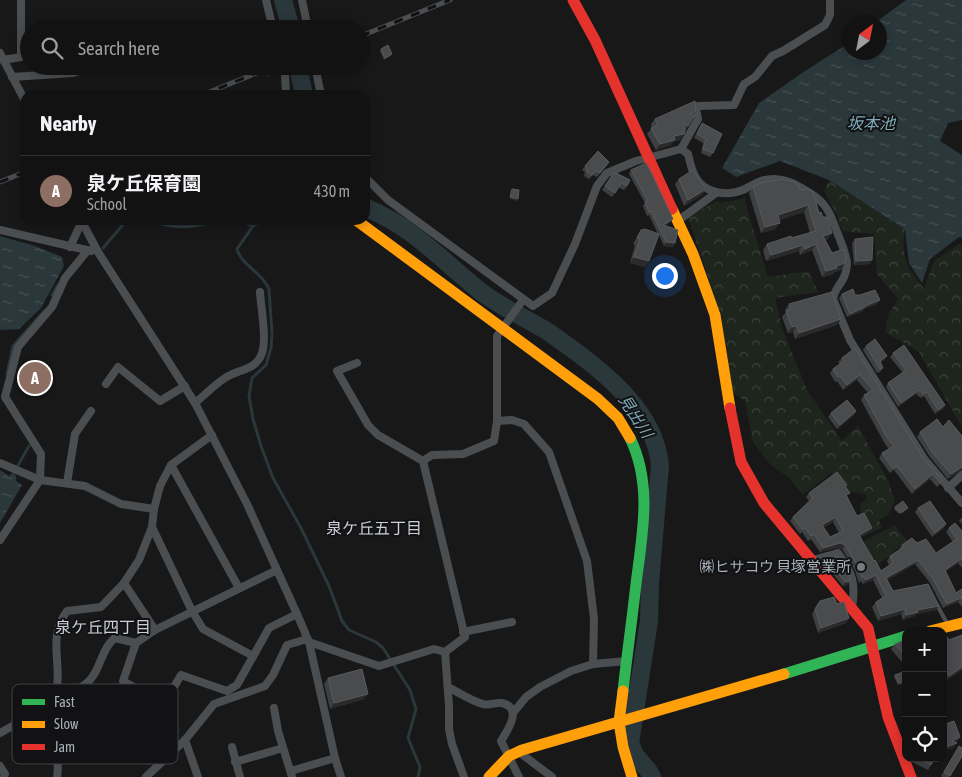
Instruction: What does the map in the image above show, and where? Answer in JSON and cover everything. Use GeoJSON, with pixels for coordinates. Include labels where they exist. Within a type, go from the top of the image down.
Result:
{"type":"FeatureCollection","features":[{"type":"Feature","properties":{"kind":"street"},"geometry":{"type":"LineString","coordinates":[[21,0],[21,20]]}},
{"type":"Feature","properties":{"kind":"street"},"geometry":{"type":"LineString","coordinates":[[266,0],[271,20]]}},
{"type":"Feature","properties":{"kind":"street"},"geometry":{"type":"LineString","coordinates":[[302,0],[306,20]]}},
{"type":"Feature","properties":{"kind":"street"},"geometry":{"type":"LineString","coordinates":[[573,0],[596,40],[693,254],[715,315],[726,389],[742,462],[764,503],[868,628],[874,647],[874,656],[883,698],[899,750],[911,777]]}},
{"type":"Feature","properties":{"kind":"street"},"geometry":{"type":"LineString","coordinates":[[370,182],[388,200],[522,300],[533,306],[552,293],[575,244],[597,186],[607,173],[636,161],[681,149],[698,119],[696,109],[698,106],[734,105],[744,84],[754,77],[772,56],[825,25],[830,14],[830,0]]}},
{"type":"Feature","properties":{"kind":"street"},"geometry":{"type":"LineString","coordinates":[[20,57],[2,56],[20,92]]}},
{"type":"Feature","properties":{"kind":"street"},"geometry":{"type":"LineString","coordinates":[[12,77],[43,75]]}},
{"type":"Feature","properties":{"kind":"street"},"geometry":{"type":"LineString","coordinates":[[285,75],[286,90]]}},
{"type":"Feature","properties":{"kind":"street"},"geometry":{"type":"LineString","coordinates":[[317,75],[320,90]]}},
{"type":"Feature","properties":{"kind":"street"},"geometry":{"type":"LineString","coordinates":[[681,149],[688,154],[693,174],[707,189],[716,193],[732,194],[757,182],[773,179],[791,182],[819,198],[831,216],[847,261],[846,276],[834,293],[833,299],[850,340],[925,460],[962,503]]}},
{"type":"Feature","properties":{"kind":"street"},"geometry":{"type":"LineString","coordinates":[[679,220],[716,193]]}},
{"type":"Feature","properties":{"kind":"street"},"geometry":{"type":"LineString","coordinates":[[70,247],[79,225]]}},
{"type":"Feature","properties":{"kind":"street"},"geometry":{"type":"LineString","coordinates":[[83,225],[98,252],[195,403],[247,504],[298,614],[308,641],[334,758],[341,777]]}},
{"type":"Feature","properties":{"kind":"street"},"geometry":{"type":"LineString","coordinates":[[363,225],[598,399],[617,417],[628,435],[643,474],[646,494],[619,722],[623,747],[632,777]]}},
{"type":"Feature","properties":{"kind":"street"},"geometry":{"type":"LineString","coordinates":[[0,230],[98,252]]}},
{"type":"Feature","properties":{"kind":"street"},"geometry":{"type":"LineString","coordinates":[[0,540],[40,480],[41,454],[2,397],[18,346],[52,307],[65,278],[88,250]]}},
{"type":"Feature","properties":{"kind":"street"},"geometry":{"type":"LineString","coordinates":[[195,403],[225,377],[251,368],[257,362],[262,352],[263,339],[260,292]]}},
{"type":"Feature","properties":{"kind":"street"},"geometry":{"type":"LineString","coordinates":[[423,461],[432,454],[463,454],[494,441],[497,420],[497,336],[522,300]]}},
{"type":"Feature","properties":{"kind":"street"},"geometry":{"type":"LineString","coordinates":[[357,363],[338,371],[368,425],[378,435],[423,461],[465,637],[445,652]]}},
{"type":"Feature","properties":{"kind":"street"},"geometry":{"type":"LineString","coordinates":[[106,384],[118,367],[160,401],[185,386]]}},
{"type":"Feature","properties":{"kind":"street"},"geometry":{"type":"LineString","coordinates":[[67,483],[74,434],[91,411]]}},
{"type":"Feature","properties":{"kind":"street"},"geometry":{"type":"LineString","coordinates":[[497,420],[512,420],[524,424],[549,452],[587,561],[594,619],[593,664]]}},
{"type":"Feature","properties":{"kind":"street"},"geometry":{"type":"LineString","coordinates":[[56,684],[59,622],[67,611],[101,607],[124,583],[139,560],[152,527],[160,486],[171,465],[212,435]]}},
{"type":"Feature","properties":{"kind":"street"},"geometry":{"type":"LineString","coordinates":[[0,463],[40,480],[85,486],[120,504],[154,509]]}},
{"type":"Feature","properties":{"kind":"street"},"geometry":{"type":"LineString","coordinates":[[171,465],[238,588]]}},
{"type":"Feature","properties":{"kind":"street"},"geometry":{"type":"LineString","coordinates":[[948,488],[962,475]]}},
{"type":"Feature","properties":{"kind":"street"},"geometry":{"type":"LineString","coordinates":[[152,527],[203,630],[253,656]]}},
{"type":"Feature","properties":{"kind":"street"},"geometry":{"type":"LineString","coordinates":[[813,560],[838,554],[848,567],[853,582],[855,591],[852,608]]}},
{"type":"Feature","properties":{"kind":"street"},"geometry":{"type":"LineString","coordinates":[[127,684],[123,682],[136,643],[154,630],[276,570]]}},
{"type":"Feature","properties":{"kind":"street"},"geometry":{"type":"LineString","coordinates":[[124,583],[154,630]]}},
{"type":"Feature","properties":{"kind":"street"},"geometry":{"type":"LineString","coordinates":[[176,684],[181,675],[227,691],[237,685],[269,628],[298,614]]}},
{"type":"Feature","properties":{"kind":"street"},"geometry":{"type":"LineString","coordinates":[[463,632],[512,622]]}},
{"type":"Feature","properties":{"kind":"street"},"geometry":{"type":"LineString","coordinates":[[949,627],[962,623]]}},
{"type":"Feature","properties":{"kind":"street"},"geometry":{"type":"LineString","coordinates":[[489,777],[514,754],[902,637]]}},
{"type":"Feature","properties":{"kind":"street"},"geometry":{"type":"LineString","coordinates":[[84,684],[96,673],[110,642],[115,638],[136,643]]}},
{"type":"Feature","properties":{"kind":"street"},"geometry":{"type":"LineString","coordinates":[[178,747],[214,704],[265,686],[273,675],[287,645],[308,641],[380,666],[434,649],[445,652]]}},
{"type":"Feature","properties":{"kind":"street"},"geometry":{"type":"LineString","coordinates":[[445,652],[449,728],[452,744],[464,777]]}},
{"type":"Feature","properties":{"kind":"street"},"geometry":{"type":"LineString","coordinates":[[513,713],[526,697],[540,687],[572,671],[593,664],[627,661]]}},
{"type":"Feature","properties":{"kind":"street"},"geometry":{"type":"LineString","coordinates":[[448,687],[483,705],[501,703],[510,706],[513,713],[512,722],[501,741],[514,754],[552,777]]}},
{"type":"Feature","properties":{"kind":"street"},"geometry":{"type":"LineString","coordinates":[[274,708],[278,731],[292,774],[334,758]]}},
{"type":"Feature","properties":{"kind":"street"},"geometry":{"type":"LineString","coordinates":[[0,733],[12,726]]}},
{"type":"Feature","properties":{"kind":"street"},"geometry":{"type":"LineString","coordinates":[[185,740],[198,777]]}},
{"type":"Feature","properties":{"kind":"street"},"geometry":{"type":"LineString","coordinates":[[232,747],[240,777]]}},
{"type":"Feature","properties":{"kind":"street"},"geometry":{"type":"LineString","coordinates":[[235,762],[283,748]]}},
{"type":"Feature","properties":{"kind":"street"},"geometry":{"type":"LineString","coordinates":[[514,754],[519,777]]}},
{"type":"Feature","properties":{"kind":"street"},"geometry":{"type":"LineString","coordinates":[[57,764],[57,777]]}},
{"type":"Feature","properties":{"kind":"street"},"geometry":{"type":"LineString","coordinates":[[148,776],[160,764]]}},
{"type":"Feature","properties":{"kind":"street"},"geometry":{"type":"LineString","coordinates":[[0,766],[5,774],[4,777]]}},
{"type":"Feature","properties":{"kind":"lane"},"geometry":{"type":"LineString","coordinates":[[934,598],[949,627]]}},
{"type":"Feature","properties":{"kind":"green space"},"geometry":{"type":"Polygon","coordinates":[[[829,180],[905,229],[904,248],[906,262],[924,289],[934,261],[959,244],[962,244],[962,427],[919,352],[885,332],[888,315],[898,299],[877,274],[874,234],[842,231],[836,213],[824,191],[829,180]]]}},
{"type":"Feature","properties":{"kind":"green space"},"geometry":{"type":"Polygon","coordinates":[[[745,198],[768,277],[809,271],[818,292],[775,298],[782,328],[807,390],[842,441],[858,426],[888,480],[895,501],[888,515],[879,520],[882,528],[871,533],[861,515],[860,504],[867,498],[866,495],[849,491],[841,477],[831,473],[803,495],[789,478],[770,464],[753,442],[745,401],[732,392],[721,316],[688,217],[717,201],[720,203],[745,198]]]}},
{"type":"Feature","properties":{"kind":"green space"},"geometry":{"type":"Polygon","coordinates":[[[895,525],[907,541],[875,567],[862,542],[895,525]]]}},
{"type":"Feature","properties":{"kind":"water","name":"坂本池"},"geometry":{"type":"Polygon","coordinates":[[[906,0],[962,0],[962,120],[948,123],[940,141],[962,155],[962,238],[959,237],[930,259],[922,283],[909,263],[905,229],[829,180],[780,161],[736,177],[722,168],[759,103],[802,73],[842,47],[842,60],[887,60],[886,15],[906,0]]]}},
{"type":"Feature","properties":{"kind":"water"},"geometry":{"type":"Polygon","coordinates":[[[0,236],[35,246],[62,257],[64,266],[41,308],[19,329],[0,330],[0,236]]]}},
{"type":"Feature","properties":{"kind":"water"},"geometry":{"type":"Polygon","coordinates":[[[0,470],[9,476],[11,474],[16,475],[16,481],[22,485],[0,523],[0,470]]]}},
{"type":"Feature","properties":{"kind":"building"},"geometry":{"type":"Polygon","coordinates":[[[388,45],[392,54],[385,58],[381,49],[388,45]]]}},
{"type":"Feature","properties":{"kind":"building"},"geometry":{"type":"Polygon","coordinates":[[[695,101],[696,111],[689,114],[694,116],[688,126],[683,123],[684,134],[674,136],[675,140],[660,144],[651,128],[658,125],[655,119],[695,101]]]}},
{"type":"Feature","properties":{"kind":"building"},"geometry":{"type":"Polygon","coordinates":[[[702,123],[722,134],[713,153],[703,149],[706,139],[697,134],[702,123]]]}},
{"type":"Feature","properties":{"kind":"building"},"geometry":{"type":"Polygon","coordinates":[[[598,151],[609,162],[600,173],[596,171],[591,175],[587,172],[585,166],[598,151]]]}},
{"type":"Feature","properties":{"kind":"building"},"geometry":{"type":"Polygon","coordinates":[[[646,163],[673,219],[663,225],[678,230],[675,243],[666,242],[651,211],[649,212],[645,202],[648,201],[631,170],[646,163]]]}},
{"type":"Feature","properties":{"kind":"building"},"geometry":{"type":"Polygon","coordinates":[[[693,170],[706,189],[688,200],[679,179],[693,170]]]}},
{"type":"Feature","properties":{"kind":"building"},"geometry":{"type":"Polygon","coordinates":[[[616,173],[630,180],[627,186],[621,183],[615,193],[605,186],[613,174],[616,173]]]}},
{"type":"Feature","properties":{"kind":"building"},"geometry":{"type":"Polygon","coordinates":[[[782,179],[797,183],[800,190],[808,189],[813,192],[819,213],[821,212],[823,217],[827,217],[832,233],[823,236],[832,253],[844,249],[845,263],[836,266],[837,268],[826,271],[816,244],[805,249],[803,245],[771,255],[767,244],[791,236],[791,238],[816,231],[808,205],[778,215],[780,223],[765,227],[753,187],[761,183],[782,179]]]}},
{"type":"Feature","properties":{"kind":"building"},"geometry":{"type":"Polygon","coordinates":[[[512,189],[519,190],[518,199],[510,197],[512,189]]]}},
{"type":"Feature","properties":{"kind":"building"},"geometry":{"type":"Polygon","coordinates":[[[645,229],[659,234],[649,261],[634,257],[640,239],[637,238],[641,230],[645,229]]]}},
{"type":"Feature","properties":{"kind":"building"},"geometry":{"type":"Polygon","coordinates":[[[873,237],[872,260],[856,261],[855,239],[873,237]]]}},
{"type":"Feature","properties":{"kind":"building"},"geometry":{"type":"Polygon","coordinates":[[[853,289],[855,295],[875,290],[880,300],[850,314],[842,294],[853,289]]]}},
{"type":"Feature","properties":{"kind":"building"},"geometry":{"type":"Polygon","coordinates":[[[832,292],[841,319],[799,333],[797,326],[792,327],[786,311],[791,309],[789,304],[832,292]]]}},
{"type":"Feature","properties":{"kind":"building"},"geometry":{"type":"Polygon","coordinates":[[[875,339],[887,356],[880,361],[883,368],[880,369],[866,346],[875,339]]]}},
{"type":"Feature","properties":{"kind":"building"},"geometry":{"type":"Polygon","coordinates":[[[904,345],[945,405],[938,410],[927,392],[923,394],[919,390],[901,403],[888,383],[906,370],[893,353],[904,345]]]}},
{"type":"Feature","properties":{"kind":"building"},"geometry":{"type":"Polygon","coordinates":[[[855,348],[923,458],[943,481],[940,483],[933,474],[915,489],[897,466],[893,469],[882,453],[894,446],[888,439],[864,395],[873,390],[860,375],[847,385],[840,376],[838,377],[833,369],[844,361],[842,358],[855,348]]]}},
{"type":"Feature","properties":{"kind":"building"},"geometry":{"type":"Polygon","coordinates":[[[847,400],[856,411],[840,425],[831,413],[847,400]]]}},
{"type":"Feature","properties":{"kind":"building"},"geometry":{"type":"Polygon","coordinates":[[[937,419],[943,427],[949,420],[962,436],[962,467],[951,474],[932,452],[920,432],[937,419]]]}},
{"type":"Feature","properties":{"kind":"building"},"geometry":{"type":"Polygon","coordinates":[[[837,472],[847,485],[845,486],[850,493],[846,495],[857,516],[864,513],[872,528],[859,535],[881,571],[893,563],[890,556],[904,547],[902,545],[912,538],[917,543],[926,539],[936,553],[957,539],[949,528],[955,523],[962,531],[962,560],[945,570],[956,593],[962,589],[962,599],[947,604],[933,579],[918,560],[886,578],[893,591],[928,584],[939,606],[917,610],[918,612],[906,615],[905,609],[881,616],[876,602],[886,596],[876,575],[866,580],[864,577],[862,578],[858,566],[845,545],[840,543],[823,548],[814,534],[811,536],[805,528],[803,530],[793,517],[813,498],[809,493],[837,472]],[[836,517],[822,525],[830,537],[843,531],[836,517]]]}},
{"type":"Feature","properties":{"kind":"building"},"geometry":{"type":"Polygon","coordinates":[[[903,501],[908,508],[901,513],[895,507],[903,501]]]}},
{"type":"Feature","properties":{"kind":"building"},"geometry":{"type":"Polygon","coordinates":[[[930,501],[946,524],[935,533],[918,508],[930,501]]]}},
{"type":"Feature","properties":{"kind":"building"},"geometry":{"type":"Polygon","coordinates":[[[838,556],[848,571],[850,581],[846,582],[834,569],[829,558],[838,556]]]}},
{"type":"Feature","properties":{"kind":"building"},"geometry":{"type":"Polygon","coordinates":[[[834,597],[837,604],[844,602],[849,618],[821,628],[815,609],[820,601],[834,597]]]}},
{"type":"Feature","properties":{"kind":"building"},"geometry":{"type":"Polygon","coordinates":[[[962,635],[962,667],[949,676],[947,673],[947,637],[949,640],[962,635]]]}},
{"type":"Feature","properties":{"kind":"building"},"geometry":{"type":"Polygon","coordinates":[[[902,641],[902,652],[895,644],[902,641]]]}},
{"type":"Feature","properties":{"kind":"building"},"geometry":{"type":"Polygon","coordinates":[[[362,669],[368,694],[334,703],[328,678],[362,669]]]}},
{"type":"Feature","properties":{"kind":"building"},"geometry":{"type":"Polygon","coordinates":[[[902,672],[902,682],[899,683],[895,675],[902,672]]]}},
{"type":"Feature","properties":{"kind":"building"},"geometry":{"type":"Polygon","coordinates":[[[954,721],[960,737],[952,741],[957,743],[947,747],[947,724],[954,721]]]}},
{"type":"Feature","properties":{"kind":"building"},"geometry":{"type":"Polygon","coordinates":[[[959,746],[962,748],[962,756],[950,776],[944,772],[959,746]]]}},
{"type":"Feature","properties":{"kind":"waterway","name":"見出川"},"geometry":{"type":"LineString","coordinates":[[283,0],[289,20]]}},
{"type":"Feature","properties":{"kind":"waterway","name":"見出川"},"geometry":{"type":"LineString","coordinates":[[300,75],[303,90]]}},
{"type":"Feature","properties":{"kind":"waterway","name":"見出川"},"geometry":{"type":"LineString","coordinates":[[370,210],[403,227],[484,294],[547,331],[583,357],[627,397],[649,429],[656,447],[660,466],[650,583],[649,621],[630,743],[635,755],[652,777]]}},
{"type":"Feature","properties":{"kind":"waterway"},"geometry":{"type":"LineString","coordinates":[[103,248],[123,225]]}},
{"type":"Feature","properties":{"kind":"waterway"},"geometry":{"type":"LineString","coordinates":[[165,225],[177,227],[197,225]]}},
{"type":"Feature","properties":{"kind":"waterway"},"geometry":{"type":"LineString","coordinates":[[255,225],[237,249],[239,255],[262,278],[269,289],[272,334],[271,348],[266,365],[252,378],[249,396],[253,419],[273,478],[301,528],[329,586],[342,621],[349,630],[376,642],[383,648],[410,690],[416,709],[408,738],[420,767],[418,777]]}},
{"type":"Feature","properties":{"kind":"waterway"},"geometry":{"type":"LineString","coordinates":[[52,295],[58,285]]}},
{"type":"Feature","properties":{"kind":"waterway"},"geometry":{"type":"LineString","coordinates":[[7,374],[13,346],[45,310]]}},
{"type":"Feature","properties":{"kind":"waterway"},"geometry":{"type":"LineString","coordinates":[[13,474],[29,446]]}},
{"type":"Feature","properties":{"kind":"railway"},"geometry":{"type":"LineString","coordinates":[[370,32],[450,0]]}},
{"type":"Feature","properties":{"kind":"railway"},"geometry":{"type":"LineString","coordinates":[[214,90],[252,75]]}},
{"type":"Feature","properties":{"kind":"railway"},"geometry":{"type":"LineString","coordinates":[[0,182],[20,174]]}},
{"type":"Feature","properties":{"kind":"traffic: fast"},"geometry":{"type":"LineString","coordinates":[[623,691],[644,510],[641,474],[630,438]]}},
{"type":"Feature","properties":{"kind":"traffic: fast"},"geometry":{"type":"LineString","coordinates":[[784,674],[902,637]]}},
{"type":"Feature","properties":{"kind":"traffic: slow"},"geometry":{"type":"LineString","coordinates":[[672,209],[693,254],[715,315],[730,408]]}},
{"type":"Feature","properties":{"kind":"traffic: slow"},"geometry":{"type":"LineString","coordinates":[[363,225],[598,399],[618,418],[630,438]]}},
{"type":"Feature","properties":{"kind":"traffic: slow"},"geometry":{"type":"LineString","coordinates":[[946,627],[962,623]]}},
{"type":"Feature","properties":{"kind":"traffic: slow"},"geometry":{"type":"LineString","coordinates":[[489,777],[509,756],[522,750],[784,674]]}},
{"type":"Feature","properties":{"kind":"traffic: slow"},"geometry":{"type":"LineString","coordinates":[[623,691],[619,722],[623,747],[632,777]]}},
{"type":"Feature","properties":{"kind":"traffic: jam"},"geometry":{"type":"LineString","coordinates":[[573,0],[595,40],[672,209]]}},
{"type":"Feature","properties":{"kind":"traffic: jam"},"geometry":{"type":"LineString","coordinates":[[730,408],[741,462],[764,503],[868,628],[888,717],[911,777]]}},
{"type":"Feature","properties":{"kind":"place","name":"泉ケ丘保育園"},"geometry":{"type":"Point","coordinates":[35,378]}},
{"type":"Feature","properties":{"kind":"place","name":"㈱ヒサコウ 貝塚営業所"},"geometry":{"type":"Point","coordinates":[861,567]}},
{"type":"Feature","properties":{"kind":"district","name":"泉ケ丘五丁目"},"geometry":{"type":"Point","coordinates":[374,528]}},
{"type":"Feature","properties":{"kind":"district","name":"泉ケ丘四丁目"},"geometry":{"type":"Point","coordinates":[103,627]}}]}
